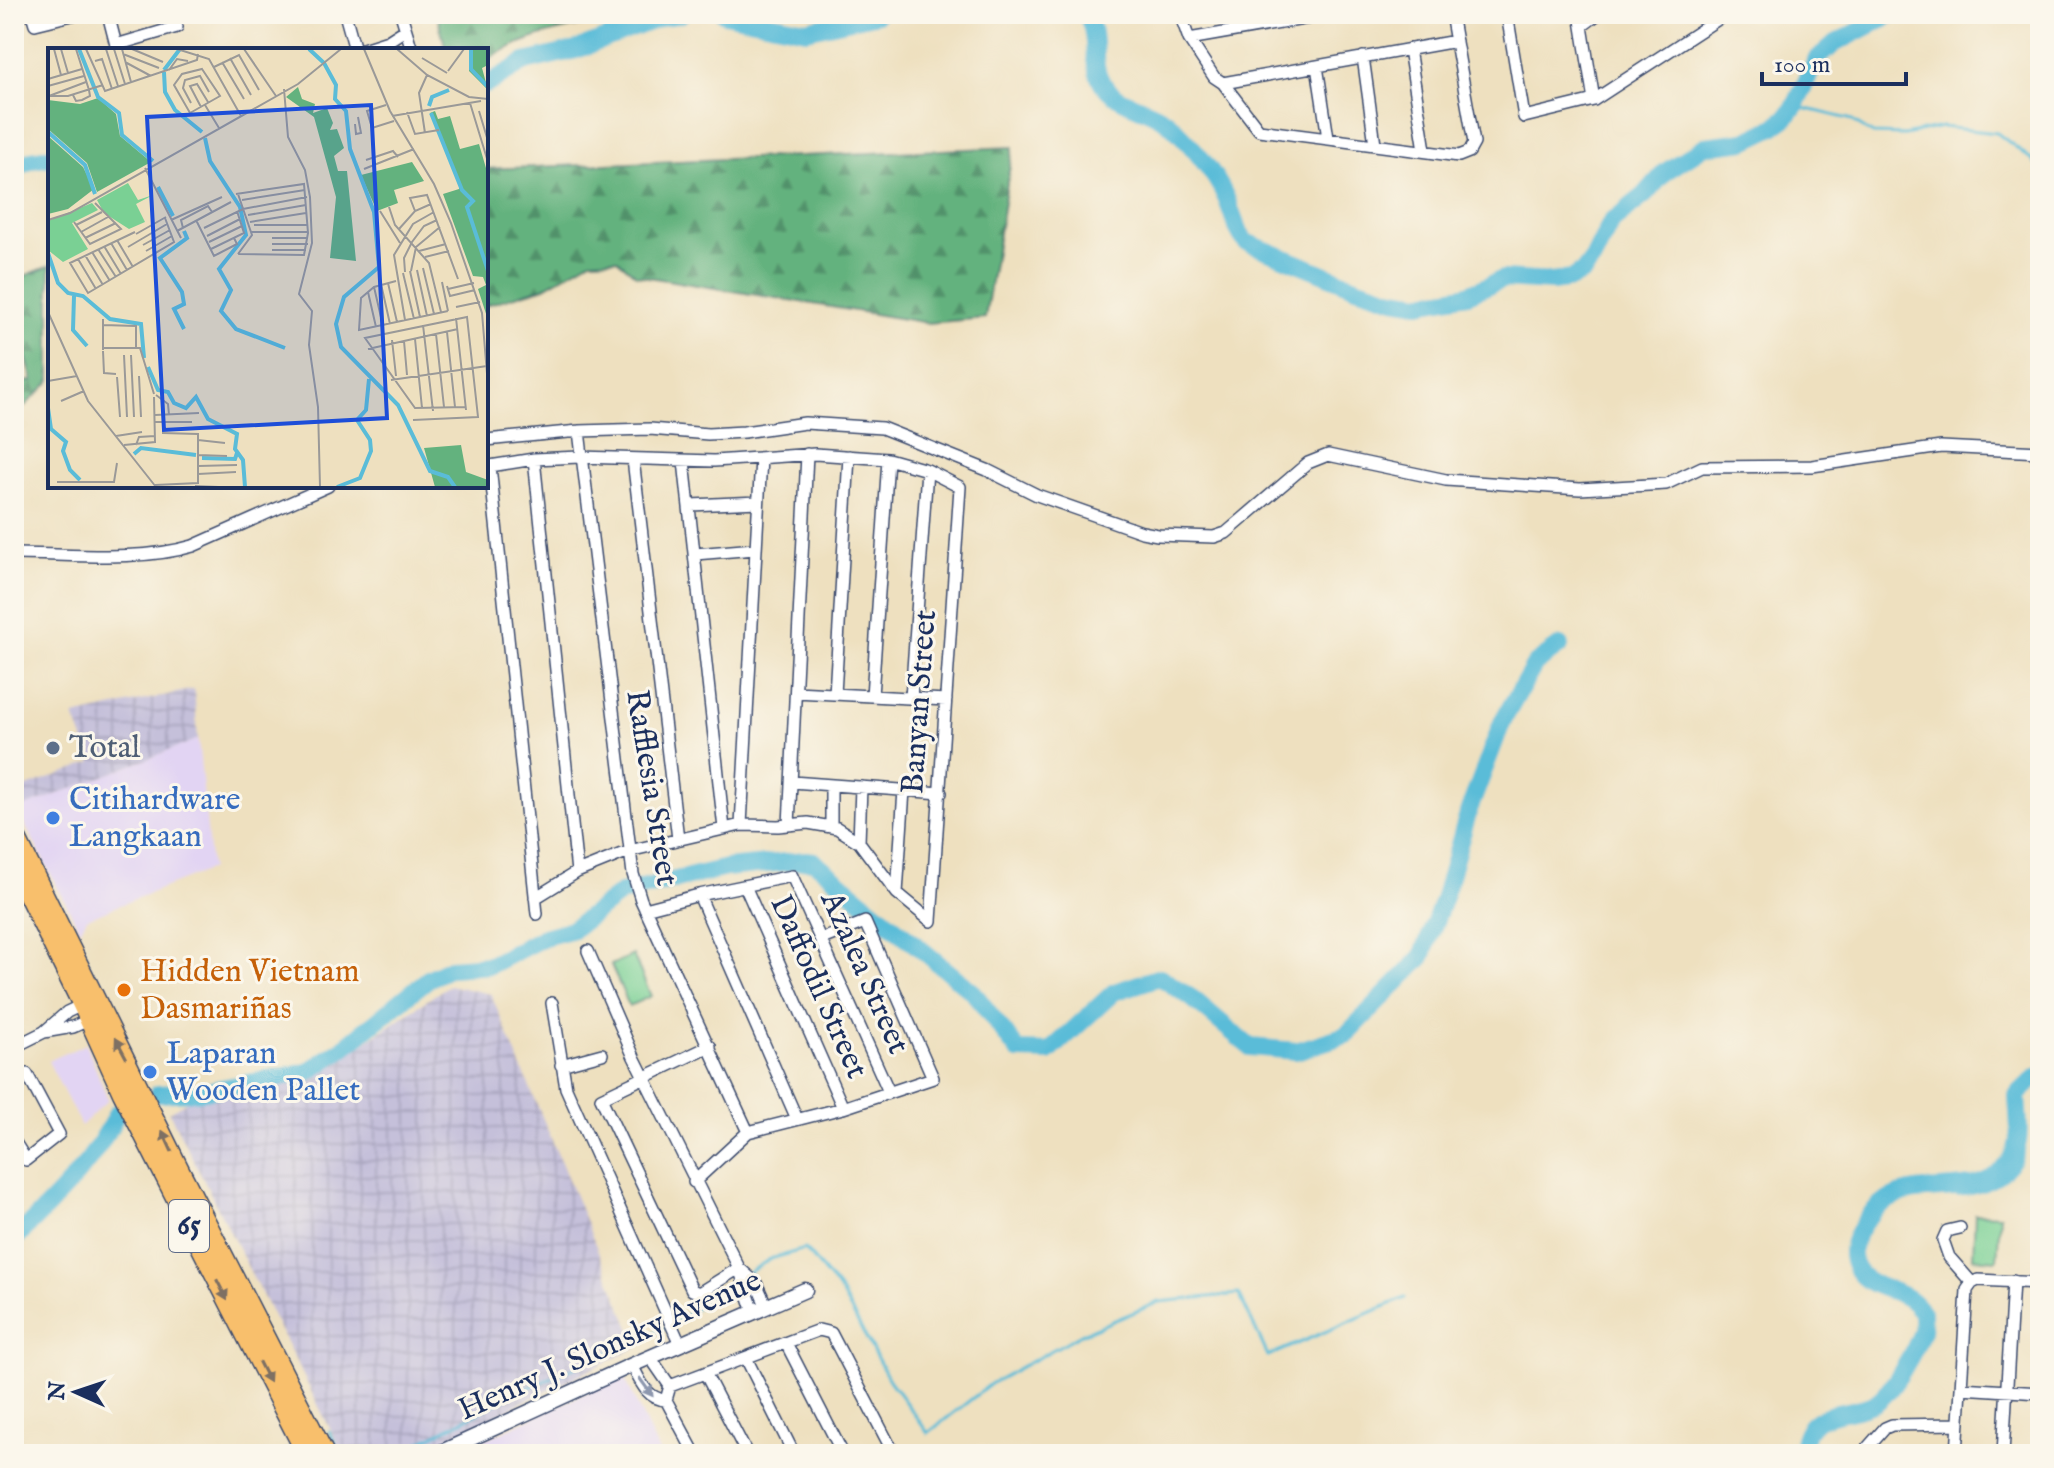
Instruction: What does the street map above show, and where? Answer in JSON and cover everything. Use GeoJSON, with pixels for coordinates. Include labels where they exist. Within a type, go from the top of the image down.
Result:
{"type":"FeatureCollection","features":[{"type":"Feature","properties":{"kind":"main road","name":"65"},"geometry":{"type":"LineString","coordinates":[[14,834],[18,860],[92,1009],[140,1084],[180,1170],[325,1454]]}},
{"type":"Feature","properties":{"kind":"main road","name":"65"},"geometry":{"type":"LineString","coordinates":[[92,1009],[122,1093],[306,1454]]}},
{"type":"Feature","properties":{"kind":"street"},"geometry":{"type":"LineString","coordinates":[[32,14],[35,24],[76,14]]}},
{"type":"Feature","properties":{"kind":"street"},"geometry":{"type":"LineString","coordinates":[[108,14],[117,47],[177,27]]}},
{"type":"Feature","properties":{"kind":"street"},"geometry":{"type":"LineString","coordinates":[[345,14],[357,48]]}},
{"type":"Feature","properties":{"kind":"street"},"geometry":{"type":"LineString","coordinates":[[401,14],[411,48]]}},
{"type":"Feature","properties":{"kind":"street"},"geometry":{"type":"LineString","coordinates":[[1180,14],[1189,39],[1214,77],[1223,83],[1259,130],[1459,156],[1469,152],[1474,143],[1451,14]]}},
{"type":"Feature","properties":{"kind":"street"},"geometry":{"type":"LineString","coordinates":[[1189,39],[1333,14]]}},
{"type":"Feature","properties":{"kind":"street"},"geometry":{"type":"LineString","coordinates":[[1507,14],[1524,117],[1594,100],[1726,14]]}},
{"type":"Feature","properties":{"kind":"street"},"geometry":{"type":"LineString","coordinates":[[1594,100],[1581,20],[1598,14]]}},
{"type":"Feature","properties":{"kind":"street"},"geometry":{"type":"LineString","coordinates":[[365,48],[388,41],[405,30]]}},
{"type":"Feature","properties":{"kind":"street"},"geometry":{"type":"LineString","coordinates":[[1223,83],[1456,41]]}},
{"type":"Feature","properties":{"kind":"street"},"geometry":{"type":"LineString","coordinates":[[1409,49],[1425,150]]}},
{"type":"Feature","properties":{"kind":"street"},"geometry":{"type":"LineString","coordinates":[[1363,57],[1375,144]]}},
{"type":"Feature","properties":{"kind":"street"},"geometry":{"type":"LineString","coordinates":[[1317,66],[1328,138]]}},
{"type":"Feature","properties":{"kind":"street"},"geometry":{"type":"LineString","coordinates":[[488,440],[579,431],[650,429],[708,434],[805,423],[882,428],[987,470],[1029,492],[1142,532],[1214,537],[1234,528],[1308,463],[1328,455],[1446,480],[1580,489],[1666,484],[1702,467],[1812,466],[1941,447],[2040,452]]}},
{"type":"Feature","properties":{"kind":"street","name":"Rafflesia Street"},"geometry":{"type":"LineString","coordinates":[[579,431],[633,874],[643,904],[748,1132]]}},
{"type":"Feature","properties":{"kind":"street"},"geometry":{"type":"LineString","coordinates":[[789,825],[807,454]]}},
{"type":"Feature","properties":{"kind":"street"},"geometry":{"type":"LineString","coordinates":[[537,914],[490,466],[534,459],[580,457],[684,461],[807,454],[888,459],[927,470],[911,698]]}},
{"type":"Feature","properties":{"kind":"street"},"geometry":{"type":"LineString","coordinates":[[835,694],[849,456]]}},
{"type":"Feature","properties":{"kind":"street"},"geometry":{"type":"LineString","coordinates":[[741,825],[761,458]]}},
{"type":"Feature","properties":{"kind":"street"},"geometry":{"type":"LineString","coordinates":[[534,459],[577,872]]}},
{"type":"Feature","properties":{"kind":"street"},"geometry":{"type":"LineString","coordinates":[[633,459],[678,839]]}},
{"type":"Feature","properties":{"kind":"street"},"geometry":{"type":"LineString","coordinates":[[872,696],[888,459]]}},
{"type":"Feature","properties":{"kind":"street"},"geometry":{"type":"LineString","coordinates":[[684,461],[724,829]]}},
{"type":"Feature","properties":{"kind":"street","name":"Banyan Street"},"geometry":{"type":"LineString","coordinates":[[897,893],[931,921],[960,487],[927,470]]}},
{"type":"Feature","properties":{"kind":"street"},"geometry":{"type":"LineString","coordinates":[[14,554],[177,551],[324,488]]}},
{"type":"Feature","properties":{"kind":"street"},"geometry":{"type":"LineString","coordinates":[[691,505],[758,502]]}},
{"type":"Feature","properties":{"kind":"street"},"geometry":{"type":"LineString","coordinates":[[695,554],[755,549]]}},
{"type":"Feature","properties":{"kind":"street"},"geometry":{"type":"LineString","coordinates":[[796,692],[946,700]]}},
{"type":"Feature","properties":{"kind":"street"},"geometry":{"type":"LineString","coordinates":[[792,782],[941,793]]}},
{"type":"Feature","properties":{"kind":"street"},"geometry":{"type":"LineString","coordinates":[[831,785],[831,826]]}},
{"type":"Feature","properties":{"kind":"street"},"geometry":{"type":"LineString","coordinates":[[859,842],[861,787]]}},
{"type":"Feature","properties":{"kind":"street"},"geometry":{"type":"LineString","coordinates":[[897,893],[904,790]]}},
{"type":"Feature","properties":{"kind":"street"},"geometry":{"type":"LineString","coordinates":[[535,898],[577,872],[629,851],[741,825],[808,823],[831,826],[859,842],[897,893]]}},
{"type":"Feature","properties":{"kind":"street","name":"Azalea Street"},"geometry":{"type":"LineString","coordinates":[[745,886],[792,876],[889,1092]]}},
{"type":"Feature","properties":{"kind":"street"},"geometry":{"type":"LineString","coordinates":[[643,904],[745,886]]}},
{"type":"Feature","properties":{"kind":"street","name":"Daffodil Street"},"geometry":{"type":"LineString","coordinates":[[745,886],[843,1108]]}},
{"type":"Feature","properties":{"kind":"street"},"geometry":{"type":"LineString","coordinates":[[699,895],[797,1119]]}},
{"type":"Feature","properties":{"kind":"street"},"geometry":{"type":"LineString","coordinates":[[694,1182],[748,1132],[843,1108],[933,1078],[865,922],[822,939]]}},
{"type":"Feature","properties":{"kind":"street"},"geometry":{"type":"LineString","coordinates":[[588,951],[634,1057],[739,1268],[744,1290],[760,1310]]}},
{"type":"Feature","properties":{"kind":"street"},"geometry":{"type":"LineString","coordinates":[[552,1003],[566,1088],[680,1344]]}},
{"type":"Feature","properties":{"kind":"street"},"geometry":{"type":"LineString","coordinates":[[14,1047],[44,1032],[66,1013],[92,1009]]}},
{"type":"Feature","properties":{"kind":"street"},"geometry":{"type":"LineString","coordinates":[[710,1046],[601,1098],[692,1290],[699,1293],[739,1268]]}},
{"type":"Feature","properties":{"kind":"street"},"geometry":{"type":"LineString","coordinates":[[561,1065],[602,1054]]}},
{"type":"Feature","properties":{"kind":"street"},"geometry":{"type":"LineString","coordinates":[[14,1081],[27,1074],[59,1134],[26,1160],[14,1141]]}},
{"type":"Feature","properties":{"kind":"street"},"geometry":{"type":"LineString","coordinates":[[1960,1228],[1947,1231],[1943,1240],[1945,1250],[1972,1283]]}},
{"type":"Feature","properties":{"kind":"street"},"geometry":{"type":"LineString","coordinates":[[1957,1454],[1967,1290],[1978,1280],[2040,1283]]}},
{"type":"Feature","properties":{"kind":"street"},"geometry":{"type":"LineString","coordinates":[[2003,1454],[2013,1281]]}},
{"type":"Feature","properties":{"kind":"street","name":"Henry J. Slonsky Avenue"},"geometry":{"type":"LineString","coordinates":[[437,1454],[805,1290]]}},
{"type":"Feature","properties":{"kind":"street"},"geometry":{"type":"LineString","coordinates":[[670,1386],[826,1330],[831,1333],[894,1454]]}},
{"type":"Feature","properties":{"kind":"street"},"geometry":{"type":"LineString","coordinates":[[786,1343],[843,1454]]}},
{"type":"Feature","properties":{"kind":"street"},"geometry":{"type":"LineString","coordinates":[[650,1357],[670,1386]]}},
{"type":"Feature","properties":{"kind":"street"},"geometry":{"type":"LineString","coordinates":[[746,1358],[794,1454]]}},
{"type":"Feature","properties":{"kind":"street"},"geometry":{"type":"LineString","coordinates":[[632,1365],[646,1390],[654,1398],[666,1400]]}},
{"type":"Feature","properties":{"kind":"street"},"geometry":{"type":"LineString","coordinates":[[705,1373],[747,1454]]}},
{"type":"Feature","properties":{"kind":"street"},"geometry":{"type":"LineString","coordinates":[[670,1386],[666,1400],[695,1454]]}},
{"type":"Feature","properties":{"kind":"street"},"geometry":{"type":"LineString","coordinates":[[1961,1388],[2040,1393]]}},
{"type":"Feature","properties":{"kind":"street"},"geometry":{"type":"LineString","coordinates":[[1862,1454],[1885,1428],[1892,1425],[1959,1424]]}},
{"type":"Feature","properties":{"kind":"shaded area"},"geometry":{"type":"Polygon","coordinates":[[[194,689],[198,739],[17,810],[14,792],[92,762],[74,716],[194,689]]]}},
{"type":"Feature","properties":{"kind":"shaded area"},"geometry":{"type":"Polygon","coordinates":[[[198,739],[211,869],[87,918],[80,930],[17,810],[198,739]]]}},
{"type":"Feature","properties":{"kind":"shaded area"},"geometry":{"type":"Polygon","coordinates":[[[449,985],[491,994],[638,1347],[414,1454],[343,1454],[169,1112],[187,1101],[311,1079],[449,985]]]}},
{"type":"Feature","properties":{"kind":"shaded area"},"geometry":{"type":"Polygon","coordinates":[[[86,1044],[108,1100],[81,1126],[48,1061],[86,1044]]]}},
{"type":"Feature","properties":{"kind":"shaded area"},"geometry":{"type":"Polygon","coordinates":[[[624,1376],[660,1454],[453,1454],[624,1376]]]}},
{"type":"Feature","properties":{"kind":"green space"},"geometry":{"type":"Polygon","coordinates":[[[437,14],[628,14],[536,37],[488,61],[488,48],[446,48],[437,14]]]}},
{"type":"Feature","properties":{"kind":"green space"},"geometry":{"type":"Polygon","coordinates":[[[1013,147],[985,318],[928,323],[636,275],[617,259],[591,260],[545,287],[488,304],[488,169],[1013,147]]]}},
{"type":"Feature","properties":{"kind":"green space"},"geometry":{"type":"Polygon","coordinates":[[[48,267],[48,384],[14,416],[14,382],[33,381],[14,314],[14,280],[48,267]]]}},
{"type":"Feature","properties":{"kind":"green space"},"geometry":{"type":"Polygon","coordinates":[[[633,955],[651,996],[629,1006],[611,965],[633,955]]]}},
{"type":"Feature","properties":{"kind":"green space"},"geometry":{"type":"Polygon","coordinates":[[[1975,1214],[2000,1215],[1997,1260],[1973,1258],[1975,1214]]]}},
{"type":"Feature","properties":{"kind":"waterway"},"geometry":{"type":"LineString","coordinates":[[488,84],[525,62],[576,50],[662,17],[681,14]]}},
{"type":"Feature","properties":{"kind":"waterway"},"geometry":{"type":"LineString","coordinates":[[724,14],[806,30],[877,14]]}},
{"type":"Feature","properties":{"kind":"waterway"},"geometry":{"type":"LineString","coordinates":[[1086,14],[1093,31],[1096,68],[1103,84],[1118,97],[1163,119],[1186,141],[1216,179],[1246,242],[1356,287],[1394,299],[1420,303],[1468,294],[1503,279],[1552,282],[1571,279],[1584,271],[1593,259],[1611,222],[1645,195],[1665,172],[1705,146],[1745,141],[1772,128],[1786,118],[1795,106],[1816,60],[1834,44],[1892,14]]}},
{"type":"Feature","properties":{"kind":"waterway"},"geometry":{"type":"LineString","coordinates":[[1795,106],[1849,119],[1873,134],[1904,135],[1942,127],[1997,133],[2031,159],[2040,170]]}},
{"type":"Feature","properties":{"kind":"waterway"},"geometry":{"type":"LineString","coordinates":[[14,169],[32,160],[48,157]]}},
{"type":"Feature","properties":{"kind":"waterway"},"geometry":{"type":"LineString","coordinates":[[158,1094],[205,1091],[308,1072],[342,1049],[428,979],[450,968],[490,965],[544,937],[573,929],[621,893],[726,868],[806,860],[814,861],[973,992],[1018,1051],[1049,1052],[1114,992],[1160,977],[1193,999],[1250,1047],[1296,1051],[1346,1035],[1422,957],[1443,900],[1469,810],[1503,720],[1535,664],[1560,646]]}},
{"type":"Feature","properties":{"kind":"waterway"},"geometry":{"type":"LineString","coordinates":[[1802,1454],[1804,1438],[1818,1420],[1875,1403],[1882,1398],[1903,1370],[1922,1331],[1922,1312],[1913,1302],[1865,1279],[1855,1266],[1853,1244],[1870,1215],[1887,1201],[1906,1193],[1967,1187],[1986,1181],[2003,1170],[2015,1154],[2017,1145],[2017,1095],[2040,1076]]}},
{"type":"Feature","properties":{"kind":"waterway"},"geometry":{"type":"LineString","coordinates":[[14,1240],[85,1165],[117,1113]]}},
{"type":"Feature","properties":{"kind":"waterway"},"geometry":{"type":"LineString","coordinates":[[748,1273],[770,1259],[805,1249],[841,1292],[889,1380],[928,1433],[992,1383],[1081,1334],[1159,1302],[1239,1294],[1268,1356],[1405,1298]]}},
{"type":"Feature","properties":{"kind":"waterway"},"geometry":{"type":"LineString","coordinates":[[675,1322],[739,1280]]}},
{"type":"Feature","properties":{"kind":"waterway"},"geometry":{"type":"LineString","coordinates":[[398,1454],[514,1394],[669,1326]]}},
{"type":"Feature","properties":{"kind":"waterway"},"geometry":{"type":"LineString","coordinates":[[329,1431],[340,1454]]}},
{"type":"Feature","properties":{"kind":"waterway"},"geometry":{"type":"LineString","coordinates":[[282,1454],[290,1448]]}},
{"type":"Feature","properties":{"kind":"place","name":"Total"},"geometry":{"type":"Point","coordinates":[53,748]}},
{"type":"Feature","properties":{"kind":"place","name":"Citihardware Langkaan"},"geometry":{"type":"Point","coordinates":[53,818]}},
{"type":"Feature","properties":{"kind":"place","name":"Hidden Vietnam Dasmariñas"},"geometry":{"type":"Point","coordinates":[124,990]}},
{"type":"Feature","properties":{"kind":"place","name":"Laparan Wooden Pallet"},"geometry":{"type":"Point","coordinates":[150,1072]}}]}
